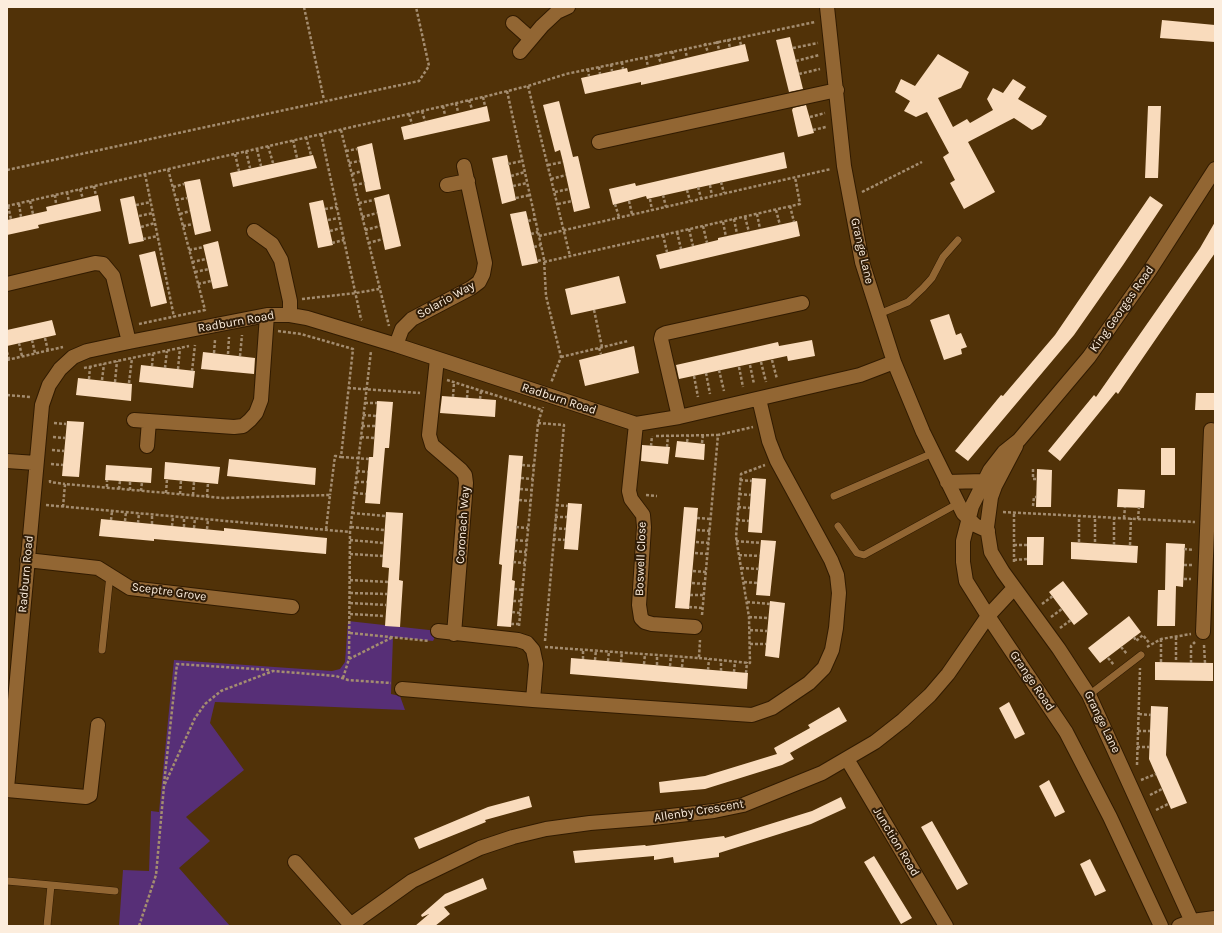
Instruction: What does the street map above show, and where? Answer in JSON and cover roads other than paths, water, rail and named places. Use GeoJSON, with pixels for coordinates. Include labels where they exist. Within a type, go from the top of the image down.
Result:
{"type":"FeatureCollection","features":[{"type":"Feature","properties":{"kind":"street"},"geometry":{"type":"LineString","coordinates":[[520,52],[558,12],[568,7]]}},
{"type":"Feature","properties":{"kind":"street","name":"Grange Lane"},"geometry":{"type":"LineString","coordinates":[[828,13],[844,166],[862,262],[894,362],[933,453],[957,504],[967,519],[988,531]]}},
{"type":"Feature","properties":{"kind":"street"},"geometry":{"type":"LineString","coordinates":[[513,23],[531,39]]}},
{"type":"Feature","properties":{"kind":"street"},"geometry":{"type":"LineString","coordinates":[[599,142],[837,90]]}},
{"type":"Feature","properties":{"kind":"street","name":"Solario Way"},"geometry":{"type":"LineString","coordinates":[[396,345],[402,329],[412,319],[471,288],[479,282],[483,274],[485,263],[464,166]]}},
{"type":"Feature","properties":{"kind":"street","name":"King Georges Road"},"geometry":{"type":"LineString","coordinates":[[1019,440],[1089,357],[1150,270],[1215,169]]}},
{"type":"Feature","properties":{"kind":"street"},"geometry":{"type":"LineString","coordinates":[[447,185],[468,181]]}},
{"type":"Feature","properties":{"kind":"street"},"geometry":{"type":"LineString","coordinates":[[254,231],[272,244],[277,251],[290,308]]}},
{"type":"Feature","properties":{"kind":"street"},"geometry":{"type":"LineString","coordinates":[[7,284],[95,263],[103,264],[108,268],[113,276],[129,342]]}},
{"type":"Feature","properties":{"kind":"street"},"geometry":{"type":"LineString","coordinates":[[679,417],[661,339],[662,335],[802,303]]}},
{"type":"Feature","properties":{"kind":"street","name":"Radburn Road"},"geometry":{"type":"LineString","coordinates":[[7,789],[32,504],[44,399],[49,385],[70,359],[87,351],[267,315],[290,308],[307,318],[396,345],[636,424],[679,417],[860,374],[894,362]]}},
{"type":"Feature","properties":{"kind":"street"},"geometry":{"type":"LineString","coordinates":[[134,420],[234,427],[243,426],[256,413],[261,400],[267,315]]}},
{"type":"Feature","properties":{"kind":"street","name":"Coronach Way"},"geometry":{"type":"LineString","coordinates":[[438,359],[429,435],[432,445],[465,475],[466,483],[454,634]]}},
{"type":"Feature","properties":{"kind":"street"},"geometry":{"type":"LineString","coordinates":[[402,689],[533,700],[752,715],[772,708],[809,683],[824,668],[832,650],[837,622],[839,593],[837,575],[831,560],[777,461],[765,424],[759,398]]}},
{"type":"Feature","properties":{"kind":"street"},"geometry":{"type":"LineString","coordinates":[[147,446],[149,421]]}},
{"type":"Feature","properties":{"kind":"street","name":"Boswell Close"},"geometry":{"type":"LineString","coordinates":[[636,424],[629,491],[630,499],[643,515],[644,527],[639,605],[641,618],[645,622],[652,624],[698,627]]}},
{"type":"Feature","properties":{"kind":"street"},"geometry":{"type":"LineString","coordinates":[[1203,632],[1211,561],[1208,522],[1211,430]]}},
{"type":"Feature","properties":{"kind":"street","name":"Grange Lane"},"geometry":{"type":"LineString","coordinates":[[1019,440],[989,484],[988,531],[991,552],[1005,576],[1059,649],[1090,695],[1127,776],[1188,924]]}},
{"type":"Feature","properties":{"kind":"street"},"geometry":{"type":"LineString","coordinates":[[7,460],[36,463]]}},
{"type":"Feature","properties":{"kind":"street"},"geometry":{"type":"LineString","coordinates":[[947,482],[989,484]]}},
{"type":"Feature","properties":{"kind":"street","name":"Grange Road"},"geometry":{"type":"LineString","coordinates":[[989,484],[967,519],[963,555],[966,581],[1066,732],[1110,817],[1161,926]]}},
{"type":"Feature","properties":{"kind":"street","name":"Sceptre Grove"},"geometry":{"type":"LineString","coordinates":[[27,560],[98,568],[130,588],[292,606]]}},
{"type":"Feature","properties":{"kind":"street","name":"Allenby Crescent"},"geometry":{"type":"LineString","coordinates":[[351,926],[412,881],[480,848],[546,829],[590,823],[714,811],[743,805],[822,774],[881,737],[903,720],[930,695],[948,674],[988,616],[1014,588]]}},
{"type":"Feature","properties":{"kind":"street"},"geometry":{"type":"LineString","coordinates":[[438,631],[518,640],[538,648],[533,700]]}},
{"type":"Feature","properties":{"kind":"street"},"geometry":{"type":"LineString","coordinates":[[7,789],[86,797],[90,795],[98,725]]}},
{"type":"Feature","properties":{"kind":"street","name":"Junction Road"},"geometry":{"type":"LineString","coordinates":[[847,759],[946,926]]}},
{"type":"Feature","properties":{"kind":"street"},"geometry":{"type":"LineString","coordinates":[[295,862],[351,926]]}},
{"type":"Feature","properties":{"kind":"street"},"geometry":{"type":"LineString","coordinates":[[1188,924],[1215,918]]}},
{"type":"Feature","properties":{"kind":"lane"},"geometry":{"type":"LineString","coordinates":[[879,314],[908,302],[923,288],[932,278],[943,257],[958,240]]}},
{"type":"Feature","properties":{"kind":"lane"},"geometry":{"type":"LineString","coordinates":[[834,496],[933,453]]}},
{"type":"Feature","properties":{"kind":"lane"},"geometry":{"type":"LineString","coordinates":[[838,526],[857,553],[864,555],[957,504]]}},
{"type":"Feature","properties":{"kind":"lane"},"geometry":{"type":"LineString","coordinates":[[102,650],[110,575]]}},
{"type":"Feature","properties":{"kind":"lane"},"geometry":{"type":"LineString","coordinates":[[1090,695],[1141,655]]}},
{"type":"Feature","properties":{"kind":"lane"},"geometry":{"type":"LineString","coordinates":[[7,881],[115,891]]}},
{"type":"Feature","properties":{"kind":"lane"},"geometry":{"type":"LineString","coordinates":[[47,926],[51,885]]}}]}
